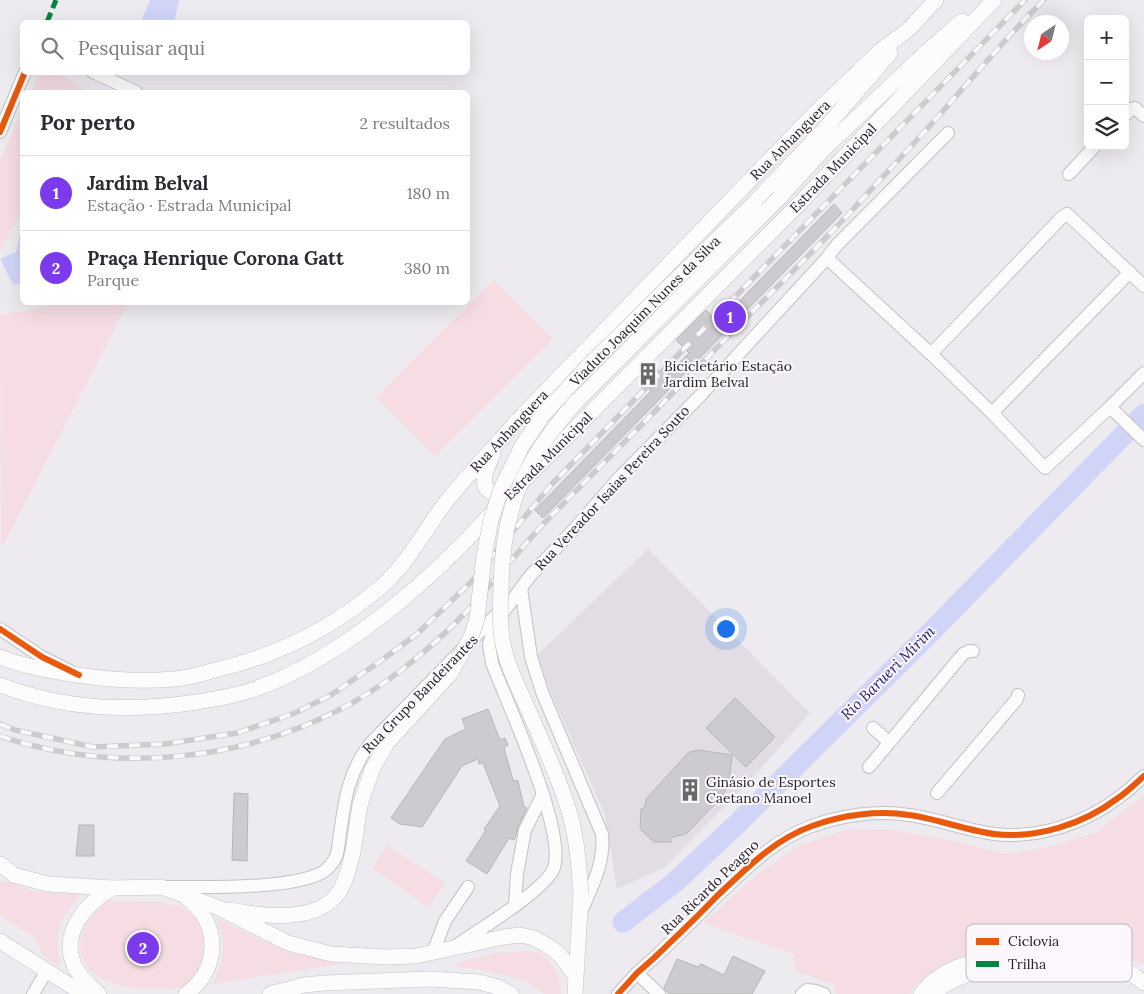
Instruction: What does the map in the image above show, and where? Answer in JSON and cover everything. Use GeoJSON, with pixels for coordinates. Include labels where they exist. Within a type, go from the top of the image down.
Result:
{"type":"FeatureCollection","features":[{"type":"Feature","properties":{"kind":"main road","name":"Rua Anhanguera"},"geometry":{"type":"LineString","coordinates":[[0,657],[24,666],[107,680],[143,681],[177,679],[238,665],[296,643],[346,613],[382,585],[408,556],[431,522],[476,466],[516,422],[813,115],[881,50],[908,30],[936,0]]}},
{"type":"Feature","properties":{"kind":"main road","name":"Viaduto Joaquim Nunes da Silva"},"geometry":{"type":"LineString","coordinates":[[578,988],[578,929],[581,894],[579,862],[570,812],[549,757],[509,665],[503,642],[500,609],[501,570],[508,524],[517,489],[530,462],[554,427],[575,403],[780,197],[826,147],[977,8],[993,0]]}},
{"type":"Feature","properties":{"kind":"main road","name":"Estrada Municipal"},"geometry":{"type":"LineString","coordinates":[[0,685],[32,696],[99,708],[136,708],[202,701],[252,690],[300,668],[358,633],[430,576],[466,542],[510,494],[802,201],[993,0]]}},
{"type":"Feature","properties":{"kind":"main road","name":"Viaduto Joaquim Nunes da Silva"},"geometry":{"type":"LineString","coordinates":[[218,907],[261,914],[289,916],[307,912],[327,903],[338,893],[346,880],[353,852],[360,805],[372,770],[387,743],[450,674],[471,637],[477,619],[484,556],[491,520],[501,489],[522,446],[543,415],[588,366],[754,203],[828,126],[908,30]]}},
{"type":"Feature","properties":{"kind":"main road"},"geometry":{"type":"LineString","coordinates":[[498,443],[487,468],[484,482],[485,488],[494,495],[510,494]]}},
{"type":"Feature","properties":{"kind":"main road"},"geometry":{"type":"LineString","coordinates":[[0,864],[14,875],[36,882],[112,888],[161,887],[218,907],[288,943],[331,954],[385,957],[416,956],[504,936],[520,935],[534,938],[552,948],[578,988]]}},
{"type":"Feature","properties":{"kind":"main road"},"geometry":{"type":"LineString","coordinates":[[100,994],[84,979],[74,965],[70,949],[74,925],[83,912],[99,896],[112,888]]}},
{"type":"Feature","properties":{"kind":"main road"},"geometry":{"type":"LineString","coordinates":[[182,894],[192,901],[204,918],[212,936],[210,965],[206,974],[186,994]]}},
{"type":"Feature","properties":{"kind":"main road"},"geometry":{"type":"LineString","coordinates":[[0,941],[46,972],[71,986],[92,994]]}},
{"type":"Feature","properties":{"kind":"main road"},"geometry":{"type":"LineString","coordinates":[[921,994],[928,985],[948,971],[966,964]]}},
{"type":"Feature","properties":{"kind":"main road"},"geometry":{"type":"LineString","coordinates":[[1132,974],[1144,983]]}},
{"type":"Feature","properties":{"kind":"main road"},"geometry":{"type":"LineString","coordinates":[[933,994],[954,980],[966,976]]}},
{"type":"Feature","properties":{"kind":"main road"},"geometry":{"type":"LineString","coordinates":[[271,994],[311,984],[430,979],[479,982],[498,987],[511,994]]}},
{"type":"Feature","properties":{"kind":"street"},"geometry":{"type":"LineString","coordinates":[[0,132],[24,75]]}},
{"type":"Feature","properties":{"kind":"street"},"geometry":{"type":"LineString","coordinates":[[99,75],[132,90]]}},
{"type":"Feature","properties":{"kind":"street"},"geometry":{"type":"LineString","coordinates":[[1129,111],[1135,108],[1144,116]]}},
{"type":"Feature","properties":{"kind":"street","name":"Rua Vereador Isaias Pereira Souto"},"geometry":{"type":"LineString","coordinates":[[453,948],[542,884],[553,869],[556,856],[553,827],[537,775],[506,701],[489,653],[490,639],[494,626],[530,576],[619,478],[699,397],[838,245],[948,133]]}},
{"type":"Feature","properties":{"kind":"street"},"geometry":{"type":"LineString","coordinates":[[1069,174],[1091,150]]}},
{"type":"Feature","properties":{"kind":"street"},"geometry":{"type":"LineString","coordinates":[[931,354],[1067,214],[1144,286]]}},
{"type":"Feature","properties":{"kind":"street"},"geometry":{"type":"LineString","coordinates":[[827,258],[992,413],[1042,467],[1046,468],[1114,411],[1144,373]]}},
{"type":"Feature","properties":{"kind":"street"},"geometry":{"type":"LineString","coordinates":[[992,413],[1130,272]]}},
{"type":"Feature","properties":{"kind":"street"},"geometry":{"type":"LineString","coordinates":[[1114,411],[1140,436]]}},
{"type":"Feature","properties":{"kind":"street"},"geometry":{"type":"LineString","coordinates":[[518,592],[531,657],[542,692],[602,834],[602,852],[599,869],[581,911],[578,929]]}},
{"type":"Feature","properties":{"kind":"street","name":"Rua Grupo Bandeirantes"},"geometry":{"type":"LineString","coordinates":[[161,887],[283,883],[312,877],[326,870],[337,854],[349,783],[361,756],[369,744],[518,592]]}},
{"type":"Feature","properties":{"kind":"street"},"geometry":{"type":"LineString","coordinates":[[0,629],[42,657],[79,675]]}},
{"type":"Feature","properties":{"kind":"street"},"geometry":{"type":"LineString","coordinates":[[869,767],[963,654],[973,651]]}},
{"type":"Feature","properties":{"kind":"street"},"geometry":{"type":"LineString","coordinates":[[937,793],[1017,699],[1018,695]]}},
{"type":"Feature","properties":{"kind":"street"},"geometry":{"type":"LineString","coordinates":[[873,728],[889,742]]}},
{"type":"Feature","properties":{"kind":"street","name":"Rua Ricardo Peagno"},"geometry":{"type":"LineString","coordinates":[[618,994],[637,973],[756,858],[784,838],[812,826],[842,818],[878,813],[909,815],[964,829],[995,834],[1029,834],[1068,824],[1096,813],[1119,798],[1144,776]]}},
{"type":"Feature","properties":{"kind":"street"},"geometry":{"type":"LineString","coordinates":[[515,905],[517,874],[525,830],[543,794]]}},
{"type":"Feature","properties":{"kind":"street"},"geometry":{"type":"LineString","coordinates":[[433,953],[445,921],[468,887]]}},
{"type":"Feature","properties":{"kind":"street"},"geometry":{"type":"LineString","coordinates":[[33,994],[46,972]]}},
{"type":"Feature","properties":{"kind":"street"},"geometry":{"type":"LineString","coordinates":[[637,973],[659,994]]}},
{"type":"Feature","properties":{"kind":"street"},"geometry":{"type":"LineString","coordinates":[[802,994],[807,990],[824,994]]}},
{"type":"Feature","properties":{"kind":"shaded area"},"geometry":{"type":"Polygon","coordinates":[[[39,75],[60,75],[85,90],[32,90],[39,75]]]}},
{"type":"Feature","properties":{"kind":"shaded area"},"geometry":{"type":"Polygon","coordinates":[[[20,115],[20,217],[14,224],[0,252],[0,160],[20,115]]]}},
{"type":"Feature","properties":{"kind":"shaded area"},"geometry":{"type":"Polygon","coordinates":[[[494,280],[553,339],[435,456],[376,397],[494,280]]]}},
{"type":"Feature","properties":{"kind":"shaded area"},"geometry":{"type":"Polygon","coordinates":[[[48,305],[127,305],[1,549],[0,315],[47,307],[48,305]]]}},
{"type":"Feature","properties":{"kind":"shaded area"},"geometry":{"type":"Polygon","coordinates":[[[648,549],[810,713],[746,785],[665,867],[617,889],[605,815],[535,657],[648,549]]]}},
{"type":"Feature","properties":{"kind":"shaded area"},"geometry":{"type":"Polygon","coordinates":[[[1144,795],[1144,965],[1132,959],[1132,924],[966,924],[966,957],[916,984],[911,994],[836,994],[834,984],[795,971],[793,954],[703,923],[758,874],[798,846],[848,829],[893,830],[959,842],[1003,854],[1044,848],[1095,833],[1144,795]]]}},
{"type":"Feature","properties":{"kind":"shaded area"},"geometry":{"type":"Polygon","coordinates":[[[387,845],[445,883],[428,907],[372,868],[387,845]]]}},
{"type":"Feature","properties":{"kind":"shaded area"},"geometry":{"type":"Polygon","coordinates":[[[0,882],[11,882],[35,892],[82,894],[68,911],[60,927],[58,944],[61,966],[44,957],[34,937],[0,915],[0,882]]]}},
{"type":"Feature","properties":{"kind":"shaded area"},"geometry":{"type":"Polygon","coordinates":[[[106,901],[160,902],[183,907],[198,920],[206,936],[206,961],[189,987],[159,989],[110,983],[97,976],[87,966],[81,953],[80,945],[83,930],[90,918],[106,901]]]}},
{"type":"Feature","properties":{"kind":"shaded area"},"geometry":{"type":"Polygon","coordinates":[[[217,918],[288,952],[339,961],[340,964],[213,984],[223,951],[222,937],[217,918]]]}},
{"type":"Feature","properties":{"kind":"shaded area"},"geometry":{"type":"Polygon","coordinates":[[[520,951],[536,952],[551,963],[558,975],[561,994],[544,994],[535,987],[513,978],[452,965],[489,954],[520,951]]]}},
{"type":"Feature","properties":{"kind":"water"},"geometry":{"type":"Polygon","coordinates":[[[150,0],[179,0],[174,20],[142,20],[150,0]]]}},
{"type":"Feature","properties":{"kind":"water"},"geometry":{"type":"Polygon","coordinates":[[[20,233],[20,283],[13,285],[0,259],[16,252],[20,233]]]}},
{"type":"Feature","properties":{"kind":"building"},"geometry":{"type":"Polygon","coordinates":[[[834,204],[842,213],[543,518],[535,510],[651,391],[639,378],[653,364],[664,378],[689,353],[676,340],[706,310],[718,323],[834,204]]]}},
{"type":"Feature","properties":{"kind":"building"},"geometry":{"type":"Polygon","coordinates":[[[735,698],[775,737],[746,767],[706,728],[735,698]]]}},
{"type":"Feature","properties":{"kind":"building"},"geometry":{"type":"Polygon","coordinates":[[[488,709],[500,740],[505,738],[508,745],[504,748],[513,780],[518,781],[524,807],[527,808],[514,840],[509,838],[487,874],[466,861],[486,830],[484,829],[500,806],[483,763],[479,764],[478,759],[462,766],[422,827],[400,824],[391,818],[445,739],[466,729],[462,719],[488,709]]]}},
{"type":"Feature","properties":{"kind":"building","name":"Ginásio de Esportes Caetano Manoel"},"geometry":{"type":"Polygon","coordinates":[[[698,750],[732,755],[729,783],[722,797],[686,834],[670,838],[671,842],[654,842],[640,829],[641,809],[645,807],[646,799],[689,752],[698,750]]]}},
{"type":"Feature","properties":{"kind":"building"},"geometry":{"type":"Polygon","coordinates":[[[234,793],[248,794],[247,861],[232,860],[234,793]]]}},
{"type":"Feature","properties":{"kind":"building"},"geometry":{"type":"Polygon","coordinates":[[[79,825],[94,825],[94,856],[76,856],[79,825]]]}},
{"type":"Feature","properties":{"kind":"building"},"geometry":{"type":"Polygon","coordinates":[[[733,956],[765,971],[752,994],[671,994],[664,988],[677,959],[698,967],[701,964],[724,975],[733,956]]]}},
{"type":"Feature","properties":{"kind":"waterway","name":"Rio Barueri Mirim"},"geometry":{"type":"LineString","coordinates":[[623,922],[674,883],[736,825],[928,635],[1144,414]]}},
{"type":"Feature","properties":{"kind":"railway"},"geometry":{"type":"LineString","coordinates":[[0,724],[15,730],[93,747],[165,744],[237,733],[295,713],[331,695],[382,660],[417,634],[471,582],[551,485],[1025,0]]}},
{"type":"Feature","properties":{"kind":"railway"},"geometry":{"type":"LineString","coordinates":[[0,736],[42,748],[84,755],[128,758],[171,757],[214,752],[256,742],[297,729],[354,702],[389,680],[437,640],[466,612],[551,516],[842,221],[922,135],[1005,40],[1044,0]]}},
{"type":"Feature","properties":{"kind":"marked path"},"geometry":{"type":"LineString","coordinates":[[48,20],[56,0]]}},
{"type":"Feature","properties":{"kind":"cycle path"},"geometry":{"type":"LineString","coordinates":[[0,132],[24,75]]}},
{"type":"Feature","properties":{"kind":"cycle path"},"geometry":{"type":"LineString","coordinates":[[0,629],[42,657],[79,675]]}},
{"type":"Feature","properties":{"kind":"cycle path"},"geometry":{"type":"LineString","coordinates":[[618,994],[637,973],[749,866],[772,847],[812,826],[848,816],[885,813],[920,817],[994,834],[1010,835],[1043,832],[1075,822],[1105,807],[1144,776]]}},
{"type":"Feature","properties":{"kind":"place","name":"Jardim Belval"},"geometry":{"type":"Point","coordinates":[730,317]}},
{"type":"Feature","properties":{"kind":"place","name":"Bicicletário Estação Jardim Belval"},"geometry":{"type":"Point","coordinates":[648,374]}},
{"type":"Feature","properties":{"kind":"place","name":"Ginásio de Esportes Caetano Manoel"},"geometry":{"type":"Point","coordinates":[690,790]}},
{"type":"Feature","properties":{"kind":"place","name":"Praça Henrique Corona Gatt"},"geometry":{"type":"Point","coordinates":[143,948]}}]}
